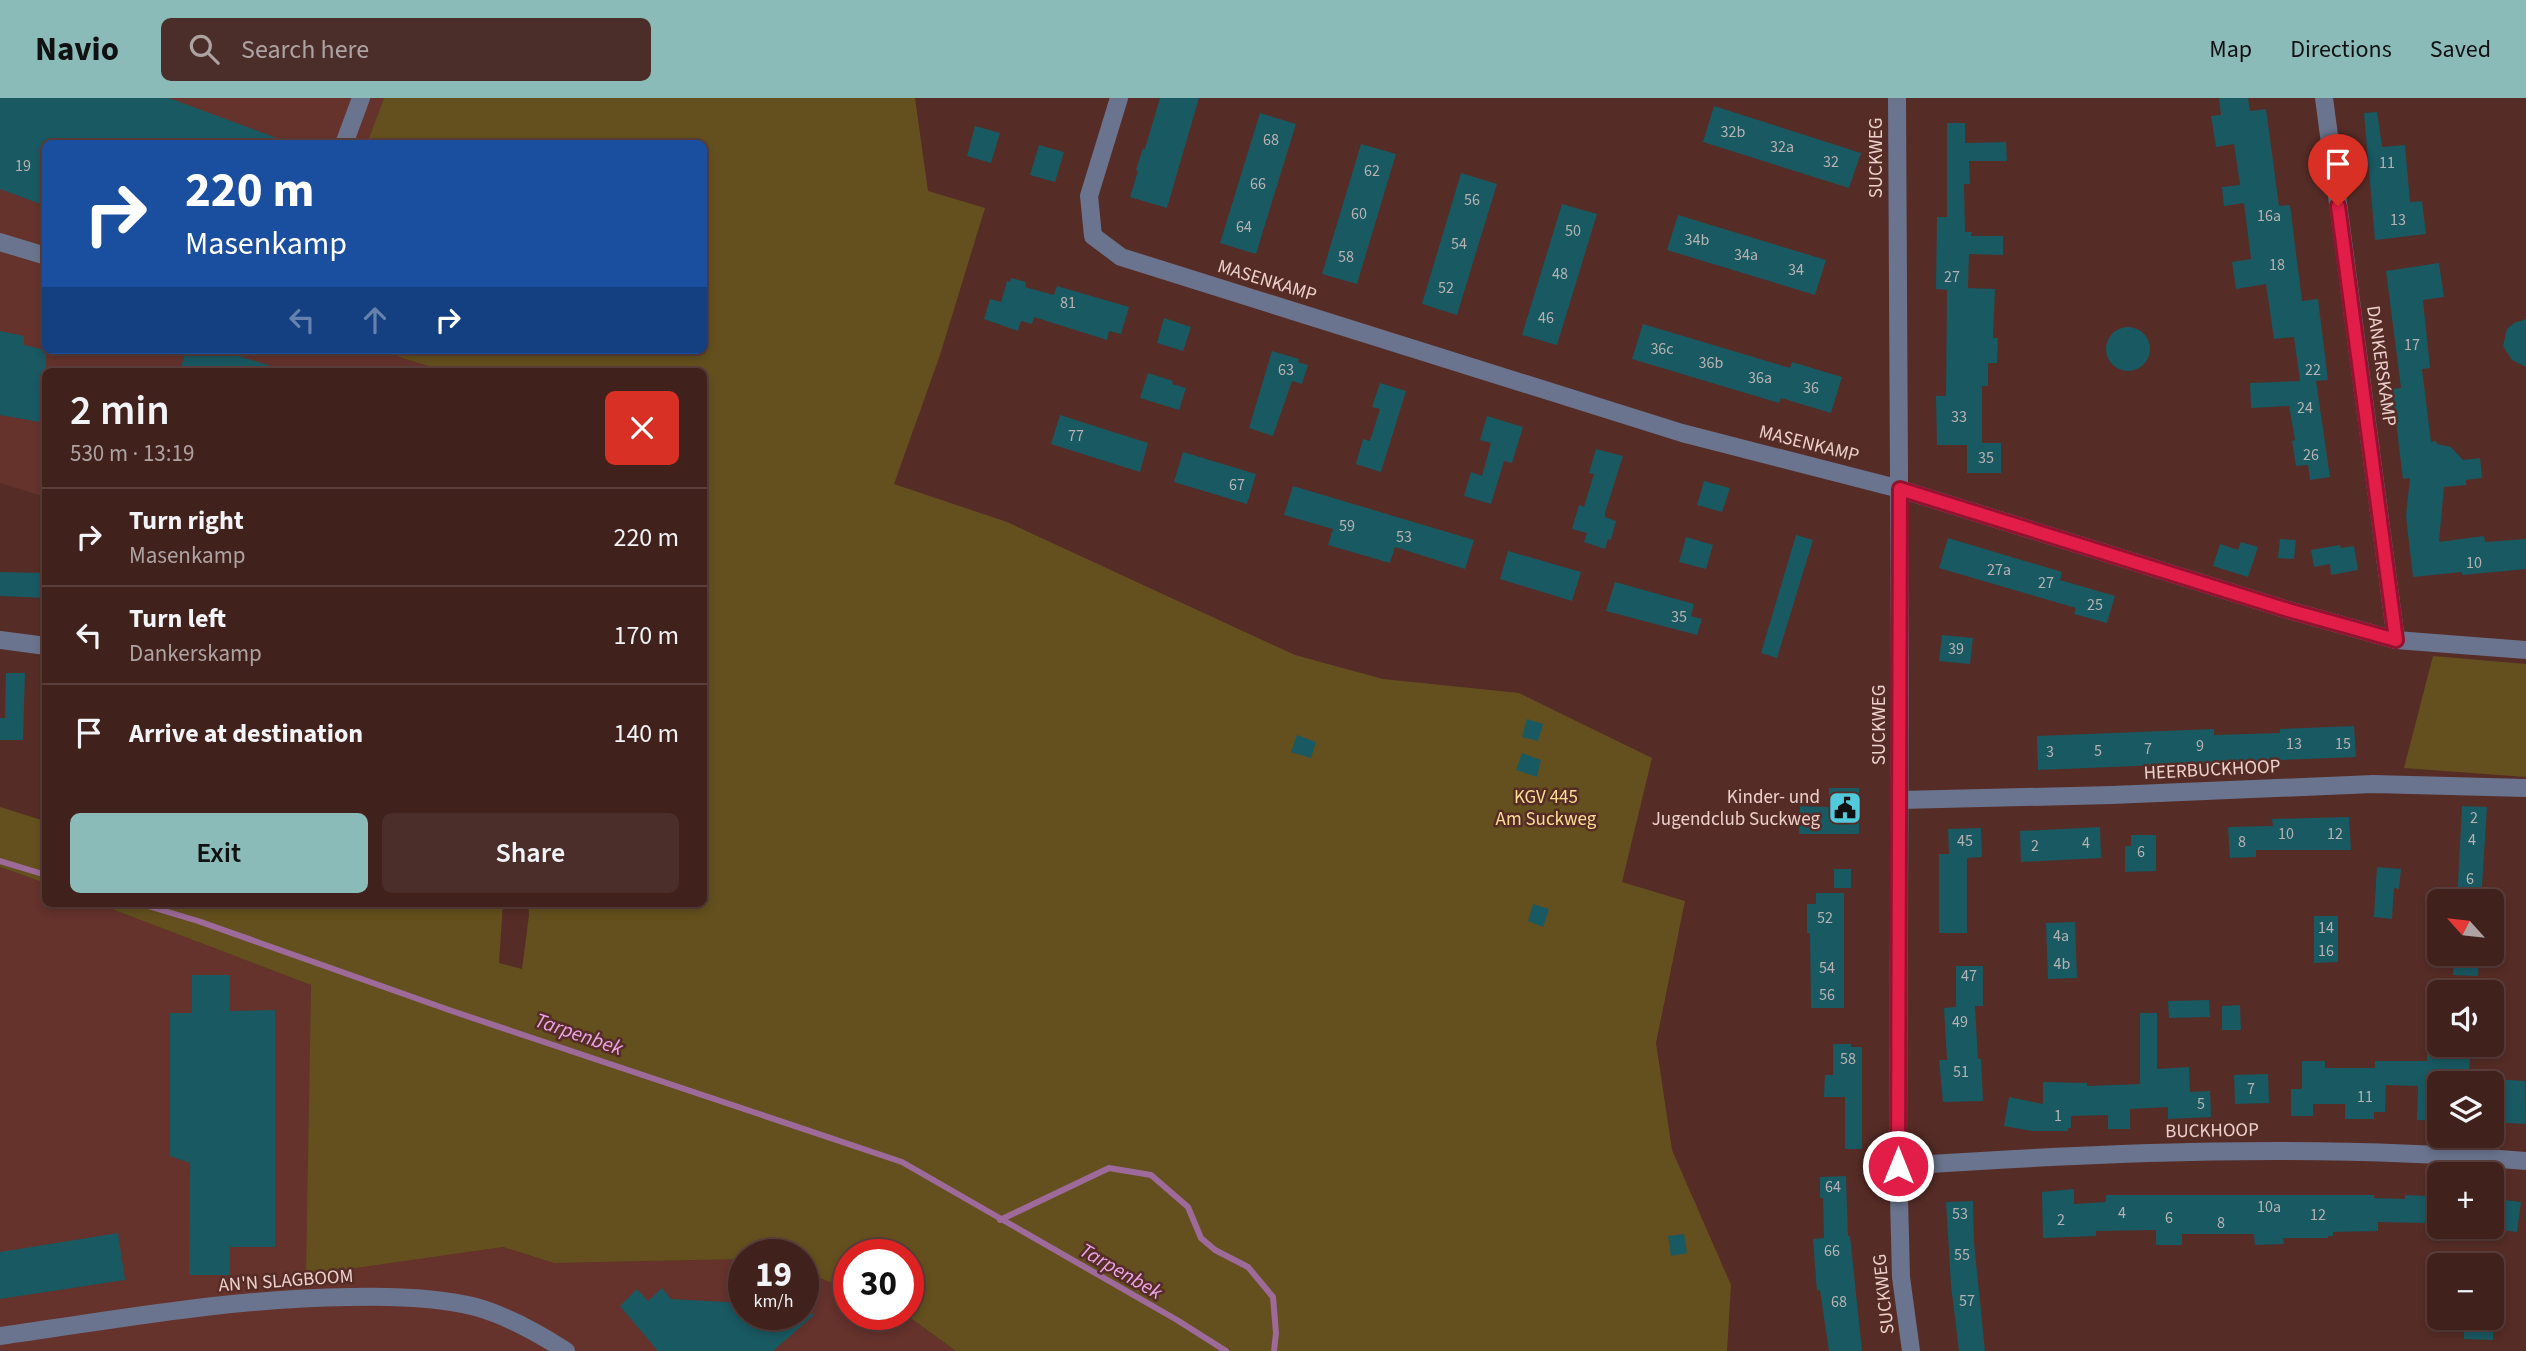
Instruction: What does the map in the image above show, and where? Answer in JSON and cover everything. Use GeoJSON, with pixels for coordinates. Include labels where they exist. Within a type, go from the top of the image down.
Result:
{"type":"FeatureCollection","features":[{"type":"Feature","properties":{"kind":"street"},"geometry":{"type":"LineString","coordinates":[[345,140],[361,98]]}},
{"type":"Feature","properties":{"kind":"street","name":"MASENKAMP"},"geometry":{"type":"LineString","coordinates":[[1119,98],[1089,196],[1093,236],[1121,257],[1682,433],[1900,489],[2288,610],[2396,640],[2526,650]]}},
{"type":"Feature","properties":{"kind":"street","name":"SUCKWEG"},"geometry":{"type":"LineString","coordinates":[[1897,98],[1900,489],[1898,1166],[1901,1277],[1912,1351]]}},
{"type":"Feature","properties":{"kind":"street","name":"DANKERSKAMP"},"geometry":{"type":"LineString","coordinates":[[2324,98],[2396,640]]}},
{"type":"Feature","properties":{"kind":"street"},"geometry":{"type":"LineString","coordinates":[[0,242],[42,255]]}},
{"type":"Feature","properties":{"kind":"street"},"geometry":{"type":"LineString","coordinates":[[0,640],[42,645]]}},
{"type":"Feature","properties":{"kind":"street","name":"HEERBUCKHOOP"},"geometry":{"type":"LineString","coordinates":[[1900,800],[2112,795],[2373,783],[2526,788]]}},
{"type":"Feature","properties":{"kind":"street","name":"BUCKHOOP"},"geometry":{"type":"LineString","coordinates":[[1898,1166],[2033,1157],[2339,1150],[2526,1161]]}},
{"type":"Feature","properties":{"kind":"street","name":"AN'N SLAGBOOM"},"geometry":{"type":"LineString","coordinates":[[0,1336],[299,1297],[397,1296],[475,1307],[533,1330],[566,1351]]}},
{"type":"Feature","properties":{"kind":"shaded area"},"geometry":{"type":"Polygon","coordinates":[[[0,98],[384,98],[368,140],[42,140],[42,354],[390,354],[434,368],[42,368],[42,496],[0,483],[0,98]]]}},
{"type":"Feature","properties":{"kind":"shaded area"},"geometry":{"type":"Polygon","coordinates":[[[0,867],[42,882],[42,907],[106,907],[311,985],[307,1274],[503,1247],[554,1263],[728,1259],[728,1330],[819,1330],[819,1278],[833,1283],[833,1330],[924,1330],[924,1328],[956,1351],[0,1351],[0,867]]]}},
{"type":"Feature","properties":{"kind":"green space","name":"KGV 445 Am Suckweg"},"geometry":{"type":"Polygon","coordinates":[[[384,98],[915,98],[928,191],[985,208],[940,355],[894,484],[1007,522],[1295,655],[1383,679],[1519,693],[1652,758],[1622,882],[1685,901],[1656,1043],[1672,1150],[1731,1285],[1727,1351],[956,1351],[924,1328],[924,1239],[833,1239],[833,1283],[819,1278],[819,1239],[728,1239],[728,1259],[554,1263],[503,1247],[306,1275],[311,985],[106,907],[503,907],[499,963],[522,969],[528,907],[707,907],[707,368],[434,368],[390,354],[707,354],[707,140],[368,140],[384,98]]]}},
{"type":"Feature","properties":{"kind":"green space"},"geometry":{"type":"Polygon","coordinates":[[[2433,656],[2526,664],[2526,777],[2404,768],[2433,656]]]}},
{"type":"Feature","properties":{"kind":"green space"},"geometry":{"type":"Polygon","coordinates":[[[0,807],[42,820],[42,882],[0,867],[0,807]]]}},
{"type":"Feature","properties":{"kind":"building"},"geometry":{"type":"Polygon","coordinates":[[[0,98],[169,98],[283,140],[42,140],[42,205],[0,189],[0,98]]]}},
{"type":"Feature","properties":{"kind":"building"},"geometry":{"type":"Polygon","coordinates":[[[1160,98],[1199,98],[1167,208],[1130,197],[1160,98]]]}},
{"type":"Feature","properties":{"kind":"building"},"geometry":{"type":"Polygon","coordinates":[[[2219,98],[2248,98],[2250,111],[2266,109],[2279,206],[2290,205],[2302,301],[2318,299],[2328,380],[2316,381],[2330,477],[2310,480],[2308,465],[2296,466],[2289,406],[2251,408],[2250,383],[2300,381],[2294,337],[2274,339],[2266,284],[2236,289],[2232,262],[2251,259],[2244,203],[2224,206],[2222,187],[2240,185],[2234,144],[2216,147],[2211,116],[2221,115],[2219,98]]]}},
{"type":"Feature","properties":{"kind":"building"},"geometry":{"type":"Polygon","coordinates":[[[1714,106],[1861,153],[1849,188],[1703,142],[1714,106]]]}},
{"type":"Feature","properties":{"kind":"building"},"geometry":{"type":"Polygon","coordinates":[[[2377,112],[2382,147],[2405,145],[2410,202],[2422,201],[2426,234],[2375,240],[2364,113],[2377,112]]]}},
{"type":"Feature","properties":{"kind":"building"},"geometry":{"type":"Polygon","coordinates":[[[1260,113],[1296,124],[1256,254],[1220,243],[1260,113]]]}},
{"type":"Feature","properties":{"kind":"building"},"geometry":{"type":"Polygon","coordinates":[[[1947,123],[1965,123],[1965,143],[2006,142],[2007,161],[1969,161],[1970,184],[1964,184],[1965,232],[1972,232],[1971,236],[2003,236],[2003,255],[1969,254],[1968,288],[1995,289],[1993,338],[1998,338],[1997,363],[1988,363],[1988,386],[1982,386],[1982,443],[2001,443],[2001,473],[1967,473],[1967,445],[1937,445],[1936,396],[1946,396],[1947,290],[1936,289],[1937,217],[1947,217],[1947,123]]]}},
{"type":"Feature","properties":{"kind":"building"},"geometry":{"type":"Polygon","coordinates":[[[975,126],[1000,133],[991,163],[967,156],[975,126]]]}},
{"type":"Feature","properties":{"kind":"building"},"geometry":{"type":"Polygon","coordinates":[[[1361,144],[1396,154],[1357,284],[1322,274],[1361,144]]]}},
{"type":"Feature","properties":{"kind":"building"},"geometry":{"type":"Polygon","coordinates":[[[1039,145],[1064,152],[1055,182],[1030,175],[1039,145]]]}},
{"type":"Feature","properties":{"kind":"building"},"geometry":{"type":"Polygon","coordinates":[[[1461,173],[1497,184],[1457,315],[1422,304],[1461,173]]]}},
{"type":"Feature","properties":{"kind":"building"},"geometry":{"type":"Polygon","coordinates":[[[1562,204],[1597,214],[1557,345],[1522,335],[1562,204]]]}},
{"type":"Feature","properties":{"kind":"building"},"geometry":{"type":"Polygon","coordinates":[[[1678,215],[1826,260],[1815,295],[1667,250],[1678,215]]]}},
{"type":"Feature","properties":{"kind":"building"},"geometry":{"type":"Polygon","coordinates":[[[2439,263],[2444,297],[2423,300],[2430,368],[2422,369],[2431,442],[2436,441],[2437,444],[2451,447],[2463,460],[2480,458],[2482,478],[2466,480],[2466,485],[2444,487],[2439,542],[2484,536],[2485,542],[2526,539],[2526,569],[2413,577],[2406,516],[2410,478],[2403,479],[2392,389],[2401,388],[2386,271],[2439,263]]]}},
{"type":"Feature","properties":{"kind":"building"},"geometry":{"type":"Polygon","coordinates":[[[1011,278],[1026,282],[1025,287],[1054,295],[1057,286],[1129,307],[1121,334],[1109,331],[1107,340],[1034,317],[1032,324],[1021,321],[1018,331],[984,319],[990,299],[1001,302],[1007,281],[1010,282],[1011,278]]]}},
{"type":"Feature","properties":{"kind":"building"},"geometry":{"type":"Polygon","coordinates":[[[1164,318],[1191,327],[1183,351],[1157,343],[1164,318]]]}},
{"type":"Feature","properties":{"kind":"building"},"geometry":{"type":"Polygon","coordinates":[[[2526,319],[2526,367],[2512,360],[2503,346],[2507,329],[2526,319]]]}},
{"type":"Feature","properties":{"kind":"building"},"geometry":{"type":"Polygon","coordinates":[[[1643,324],[1790,368],[1792,362],[1842,377],[1831,413],[1781,398],[1779,403],[1632,359],[1643,324]]]}},
{"type":"Feature","properties":{"kind":"building"},"geometry":{"type":"Polygon","coordinates":[[[2128,327],[2144,333],[2150,349],[2144,365],[2128,371],[2112,365],[2106,349],[2112,333],[2128,327]]]}},
{"type":"Feature","properties":{"kind":"building"},"geometry":{"type":"Polygon","coordinates":[[[0,331],[24,336],[24,345],[42,349],[42,354],[46,354],[46,368],[42,368],[42,422],[0,415],[0,331]]]}},
{"type":"Feature","properties":{"kind":"building"},"geometry":{"type":"Polygon","coordinates":[[[1272,351],[1299,359],[1298,362],[1308,365],[1302,384],[1292,381],[1273,436],[1249,428],[1272,351]]]}},
{"type":"Feature","properties":{"kind":"building"},"geometry":{"type":"Polygon","coordinates":[[[185,354],[232,354],[275,367],[275,368],[181,368],[185,354]]]}},
{"type":"Feature","properties":{"kind":"building"},"geometry":{"type":"Polygon","coordinates":[[[1148,373],[1186,388],[1179,410],[1140,398],[1148,373]]]}},
{"type":"Feature","properties":{"kind":"building"},"geometry":{"type":"Polygon","coordinates":[[[1380,383],[1406,391],[1381,472],[1356,464],[1363,439],[1370,441],[1380,409],[1372,407],[1380,383]]]}},
{"type":"Feature","properties":{"kind":"building"},"geometry":{"type":"Polygon","coordinates":[[[1060,415],[1148,443],[1140,472],[1051,444],[1060,415]]]}},
{"type":"Feature","properties":{"kind":"building"},"geometry":{"type":"Polygon","coordinates":[[[1487,416],[1523,427],[1512,463],[1504,461],[1491,504],[1464,496],[1471,472],[1482,476],[1491,443],[1480,440],[1487,416]]]}},
{"type":"Feature","properties":{"kind":"building"},"geometry":{"type":"Polygon","coordinates":[[[1596,449],[1623,456],[1605,513],[1605,517],[1616,521],[1611,540],[1608,539],[1605,549],[1584,542],[1587,533],[1572,529],[1579,505],[1584,507],[1594,474],[1589,473],[1596,449]]]}},
{"type":"Feature","properties":{"kind":"building"},"geometry":{"type":"Polygon","coordinates":[[[1183,452],[1256,474],[1247,504],[1174,482],[1183,452]]]}},
{"type":"Feature","properties":{"kind":"building"},"geometry":{"type":"Polygon","coordinates":[[[1704,481],[1730,488],[1722,512],[1697,505],[1704,481]]]}},
{"type":"Feature","properties":{"kind":"building"},"geometry":{"type":"Polygon","coordinates":[[[1293,486],[1474,540],[1465,569],[1395,547],[1390,563],[1328,545],[1333,529],[1284,515],[1293,486]]]}},
{"type":"Feature","properties":{"kind":"building"},"geometry":{"type":"Polygon","coordinates":[[[1796,535],[1813,540],[1777,658],[1761,653],[1796,535]]]}},
{"type":"Feature","properties":{"kind":"building"},"geometry":{"type":"Polygon","coordinates":[[[1686,537],[1713,545],[1706,569],[1679,562],[1686,537]]]}},
{"type":"Feature","properties":{"kind":"building"},"geometry":{"type":"Polygon","coordinates":[[[1948,538],[2062,572],[2060,580],[2115,596],[2107,623],[2074,614],[2076,608],[1939,568],[1948,538]]]}},
{"type":"Feature","properties":{"kind":"building"},"geometry":{"type":"Polygon","coordinates":[[[2280,539],[2296,540],[2294,559],[2278,558],[2280,539]]]}},
{"type":"Feature","properties":{"kind":"building"},"geometry":{"type":"Polygon","coordinates":[[[2241,542],[2258,547],[2248,577],[2213,566],[2220,544],[2238,550],[2241,542]]]}},
{"type":"Feature","properties":{"kind":"building"},"geometry":{"type":"Polygon","coordinates":[[[2340,545],[2341,548],[2354,546],[2358,570],[2331,575],[2330,564],[2314,567],[2311,550],[2340,545]]]}},
{"type":"Feature","properties":{"kind":"building"},"geometry":{"type":"Polygon","coordinates":[[[1508,551],[1581,572],[1572,601],[1500,579],[1508,551]]]}},
{"type":"Feature","properties":{"kind":"building"},"geometry":{"type":"Polygon","coordinates":[[[0,572],[42,573],[42,598],[0,596],[0,572]]]}},
{"type":"Feature","properties":{"kind":"building"},"geometry":{"type":"Polygon","coordinates":[[[1615,582],[1694,604],[1691,616],[1702,619],[1697,635],[1606,611],[1615,582]]]}},
{"type":"Feature","properties":{"kind":"building"},"geometry":{"type":"Polygon","coordinates":[[[1942,635],[1973,638],[1970,664],[1939,661],[1942,635]]]}},
{"type":"Feature","properties":{"kind":"building"},"geometry":{"type":"Polygon","coordinates":[[[6,673],[25,673],[23,740],[0,740],[0,718],[5,718],[6,673]]]}},
{"type":"Feature","properties":{"kind":"building"},"geometry":{"type":"Polygon","coordinates":[[[1527,719],[1543,724],[1538,741],[1522,737],[1527,719]]]}},
{"type":"Feature","properties":{"kind":"building"},"geometry":{"type":"Polygon","coordinates":[[[2354,726],[2356,757],[2038,770],[2037,736],[2214,729],[2214,735],[2280,733],[2280,729],[2354,726]]]}},
{"type":"Feature","properties":{"kind":"building"},"geometry":{"type":"Polygon","coordinates":[[[1297,735],[1316,742],[1311,758],[1291,752],[1297,735]]]}},
{"type":"Feature","properties":{"kind":"building"},"geometry":{"type":"Polygon","coordinates":[[[1522,753],[1541,760],[1537,777],[1516,770],[1522,753]]]}},
{"type":"Feature","properties":{"kind":"building"},"geometry":{"type":"Polygon","coordinates":[[[1829,788],[1859,788],[1859,834],[1799,834],[1800,806],[1829,807],[1829,788]]]}},
{"type":"Feature","properties":{"kind":"building"},"geometry":{"type":"Polygon","coordinates":[[[2462,806],[2487,807],[2482,889],[2458,889],[2462,806]]]}},
{"type":"Feature","properties":{"kind":"building"},"geometry":{"type":"Polygon","coordinates":[[[2349,817],[2351,850],[2256,850],[2256,857],[2230,858],[2228,827],[2273,826],[2272,819],[2349,817]]]}},
{"type":"Feature","properties":{"kind":"building"},"geometry":{"type":"Polygon","coordinates":[[[2100,827],[2101,858],[2021,862],[2020,831],[2100,827]]]}},
{"type":"Feature","properties":{"kind":"building"},"geometry":{"type":"Polygon","coordinates":[[[1981,828],[1982,857],[1967,858],[1967,933],[1939,933],[1939,854],[1949,854],[1948,829],[1981,828]]]}},
{"type":"Feature","properties":{"kind":"building"},"geometry":{"type":"Polygon","coordinates":[[[2131,835],[2156,835],[2156,871],[2125,872],[2125,846],[2131,846],[2131,835]]]}},
{"type":"Feature","properties":{"kind":"building"},"geometry":{"type":"Polygon","coordinates":[[[2377,867],[2401,869],[2399,889],[2394,888],[2392,919],[2374,917],[2377,867]]]}},
{"type":"Feature","properties":{"kind":"building"},"geometry":{"type":"Polygon","coordinates":[[[1834,869],[1851,869],[1851,888],[1834,888],[1834,869]]]}},
{"type":"Feature","properties":{"kind":"building"},"geometry":{"type":"Polygon","coordinates":[[[1816,893],[1844,893],[1844,1008],[1811,1008],[1807,904],[1816,904],[1816,893]]]}},
{"type":"Feature","properties":{"kind":"building"},"geometry":{"type":"Polygon","coordinates":[[[1533,904],[1549,909],[1543,927],[1528,921],[1533,904]]]}},
{"type":"Feature","properties":{"kind":"building"},"geometry":{"type":"Polygon","coordinates":[[[2314,916],[2338,916],[2338,962],[2314,963],[2314,916]]]}},
{"type":"Feature","properties":{"kind":"building"},"geometry":{"type":"Polygon","coordinates":[[[2075,922],[2077,978],[2048,979],[2046,923],[2075,922]]]}},
{"type":"Feature","properties":{"kind":"building"},"geometry":{"type":"Polygon","coordinates":[[[1956,966],[1983,966],[1983,1006],[1975,1006],[1983,1101],[1943,1102],[1939,1060],[1947,1060],[1944,1008],[1956,1007],[1956,966]]]}},
{"type":"Feature","properties":{"kind":"building"},"geometry":{"type":"Polygon","coordinates":[[[2453,966],[2478,966],[2478,976],[2453,975],[2453,966]]]}},
{"type":"Feature","properties":{"kind":"building"},"geometry":{"type":"Polygon","coordinates":[[[192,975],[230,975],[230,1011],[275,1010],[275,1247],[230,1247],[230,1275],[189,1275],[190,1163],[170,1156],[170,1013],[192,1013],[192,975]]]}},
{"type":"Feature","properties":{"kind":"building"},"geometry":{"type":"Polygon","coordinates":[[[2209,1000],[2210,1017],[2169,1018],[2168,1001],[2209,1000]]]}},
{"type":"Feature","properties":{"kind":"building"},"geometry":{"type":"Polygon","coordinates":[[[2240,1005],[2241,1030],[2222,1030],[2222,1006],[2240,1005]]]}},
{"type":"Feature","properties":{"kind":"building"},"geometry":{"type":"Polygon","coordinates":[[[2140,1013],[2157,1013],[2157,1069],[2189,1067],[2190,1092],[2210,1091],[2211,1117],[2168,1119],[2168,1107],[2130,1109],[2130,1129],[2108,1129],[2108,1115],[2071,1116],[2071,1128],[2068,1128],[2068,1131],[2032,1131],[2004,1126],[2009,1097],[2043,1104],[2043,1082],[2087,1083],[2087,1086],[2140,1084],[2140,1013]]]}},
{"type":"Feature","properties":{"kind":"building"},"geometry":{"type":"Polygon","coordinates":[[[1833,1044],[1862,1047],[1862,1149],[1845,1149],[1845,1097],[1824,1097],[1825,1075],[1833,1075],[1833,1044]]]}},
{"type":"Feature","properties":{"kind":"building"},"geometry":{"type":"Polygon","coordinates":[[[2427,1057],[2470,1057],[2469,1071],[2427,1071],[2427,1120],[2417,1120],[2418,1086],[2386,1085],[2385,1112],[2374,1112],[2374,1119],[2345,1119],[2345,1104],[2313,1104],[2313,1116],[2291,1116],[2291,1089],[2302,1089],[2302,1061],[2325,1061],[2325,1068],[2375,1068],[2375,1061],[2427,1061],[2427,1057]]]}},
{"type":"Feature","properties":{"kind":"building"},"geometry":{"type":"Polygon","coordinates":[[[2268,1074],[2269,1103],[2235,1104],[2234,1075],[2268,1074]]]}},
{"type":"Feature","properties":{"kind":"building"},"geometry":{"type":"Polygon","coordinates":[[[2504,1080],[2525,1081],[2526,1124],[2504,1123],[2504,1080]]]}},
{"type":"Feature","properties":{"kind":"building"},"geometry":{"type":"Polygon","coordinates":[[[1846,1176],[1848,1236],[1862,1351],[1829,1351],[1820,1290],[1817,1291],[1813,1239],[1824,1238],[1820,1177],[1846,1176]]]}},
{"type":"Feature","properties":{"kind":"building"},"geometry":{"type":"Polygon","coordinates":[[[2074,1189],[2074,1204],[2106,1202],[2106,1195],[2374,1195],[2374,1198],[2405,1199],[2405,1195],[2427,1196],[2426,1223],[2378,1222],[2378,1231],[2333,1232],[2333,1236],[2328,1238],[2283,1238],[2284,1244],[2255,1245],[2254,1234],[2182,1234],[2182,1245],[2156,1245],[2156,1230],[2096,1231],[2096,1236],[2043,1238],[2042,1192],[2074,1189]]]}},
{"type":"Feature","properties":{"kind":"building"},"geometry":{"type":"Polygon","coordinates":[[[2504,1200],[2521,1202],[2517,1232],[2504,1230],[2504,1200]]]}},
{"type":"Feature","properties":{"kind":"building"},"geometry":{"type":"Polygon","coordinates":[[[1973,1201],[1974,1242],[1985,1351],[1959,1351],[1951,1285],[1946,1202],[1973,1201]]]}},
{"type":"Feature","properties":{"kind":"building"},"geometry":{"type":"Polygon","coordinates":[[[118,1233],[125,1280],[0,1299],[0,1252],[118,1233]]]}},
{"type":"Feature","properties":{"kind":"building"},"geometry":{"type":"Polygon","coordinates":[[[1684,1234],[1687,1253],[1671,1256],[1668,1236],[1684,1234]]]}},
{"type":"Feature","properties":{"kind":"building"},"geometry":{"type":"Polygon","coordinates":[[[662,1288],[671,1299],[728,1302],[728,1330],[797,1330],[773,1351],[658,1351],[620,1306],[637,1289],[648,1301],[662,1288]]]}},
{"type":"Feature","properties":{"kind":"building"},"geometry":{"type":"Polygon","coordinates":[[[2464,1330],[2493,1330],[2493,1340],[2464,1339],[2464,1330]]]}},
{"type":"Feature","properties":{"kind":"waterway","name":"Tarpenbek"},"geometry":{"type":"LineString","coordinates":[[0,861],[42,874]]}},
{"type":"Feature","properties":{"kind":"waterway","name":"Tarpenbek"},"geometry":{"type":"LineString","coordinates":[[151,907],[902,1162],[1226,1351]]}},
{"type":"Feature","properties":{"kind":"waterway","name":"Tarpenbek"},"geometry":{"type":"LineString","coordinates":[[1000,1220],[1109,1168],[1151,1175],[1188,1207],[1201,1238],[1215,1250],[1248,1267],[1273,1297],[1276,1333],[1274,1351]]}},
{"type":"Feature","properties":{"kind":"place","name":"Kinder- und Jugendclub Suckweg"},"geometry":{"type":"Point","coordinates":[1845,808]}},
{"type":"Feature","properties":{"kind":"route"},"geometry":{"type":"LineString","coordinates":[[1898,1166],[1900,489],[2288,610],[2396,640],[2338,206]]}}]}
